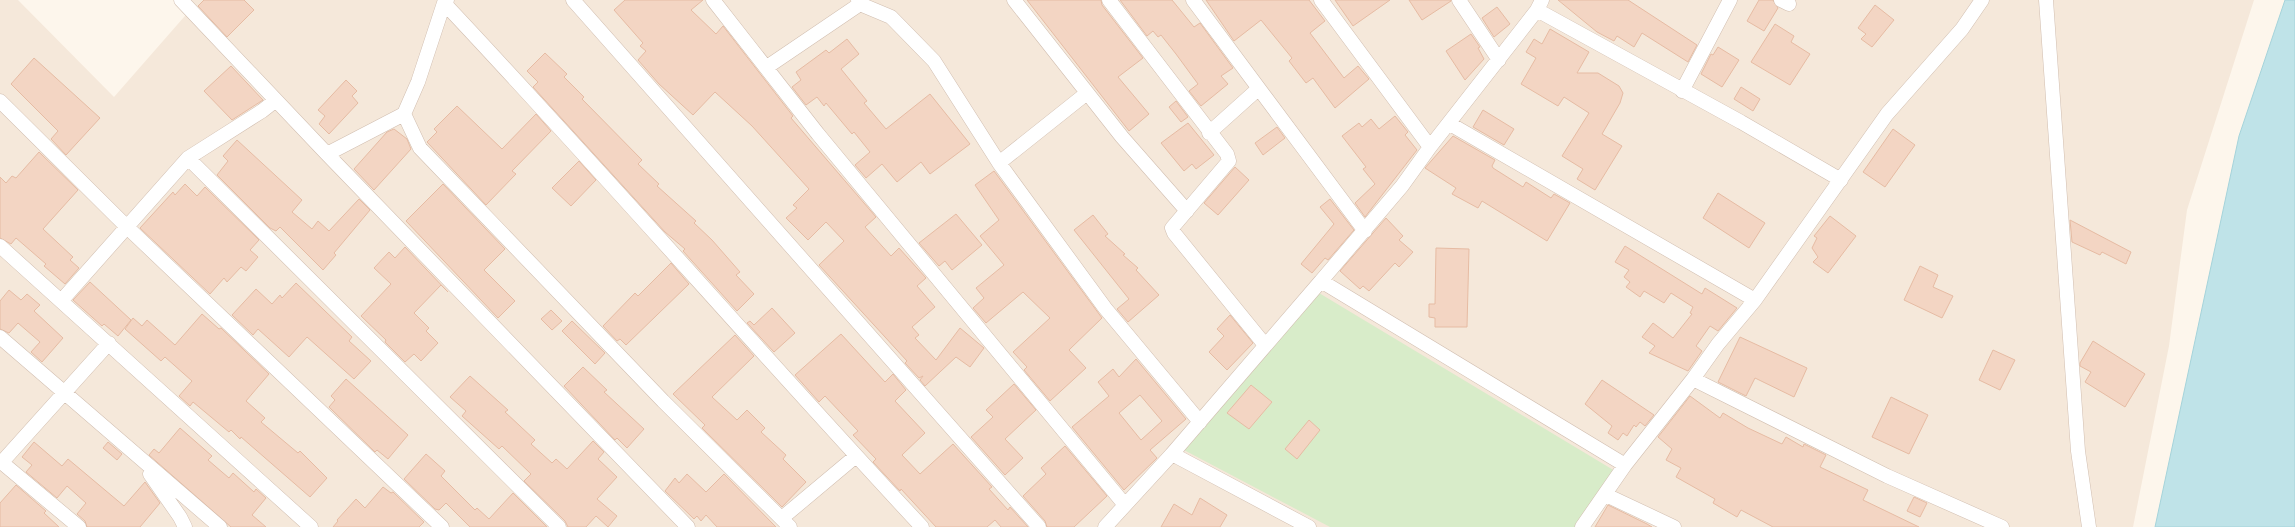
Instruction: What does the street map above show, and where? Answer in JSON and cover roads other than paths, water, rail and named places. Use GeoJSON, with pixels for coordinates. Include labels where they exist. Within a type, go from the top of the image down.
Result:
{"type":"FeatureCollection","features":[{"type":"Feature","properties":{"kind":"street"},"geometry":{"type":"LineString","coordinates":[[181,0],[327,154],[688,527]]}},
{"type":"Feature","properties":{"kind":"street"},"geometry":{"type":"LineString","coordinates":[[573,0],[1039,527]]}},
{"type":"Feature","properties":{"kind":"street"},"geometry":{"type":"LineString","coordinates":[[713,0],[818,134],[1125,505]]}},
{"type":"Feature","properties":{"kind":"street"},"geometry":{"type":"LineString","coordinates":[[1014,0],[1122,137],[1187,211]]}},
{"type":"Feature","properties":{"kind":"street"},"geometry":{"type":"LineString","coordinates":[[1109,0],[1209,133],[1227,154],[1229,161],[1172,228],[1174,233],[1265,345]]}},
{"type":"Feature","properties":{"kind":"street"},"geometry":{"type":"LineString","coordinates":[[1192,0],[1364,231]]}},
{"type":"Feature","properties":{"kind":"street"},"geometry":{"type":"LineString","coordinates":[[1321,0],[1430,147]]}},
{"type":"Feature","properties":{"kind":"street"},"geometry":{"type":"LineString","coordinates":[[1459,0],[1499,60]]}},
{"type":"Feature","properties":{"kind":"street"},"geometry":{"type":"LineString","coordinates":[[1682,91],[1730,0]]}},
{"type":"Feature","properties":{"kind":"street"},"geometry":{"type":"LineString","coordinates":[[2046,0],[2078,451],[2089,527]]}},
{"type":"Feature","properties":{"kind":"street"},"geometry":{"type":"LineString","coordinates":[[1582,527],[1606,495],[1625,465],[1693,379],[1718,344],[1755,300],[1887,114],[1962,29],[1979,1]]}},
{"type":"Feature","properties":{"kind":"street"},"geometry":{"type":"LineString","coordinates":[[327,154],[404,114],[418,82],[446,2],[556,123],[652,232],[922,527]]}},
{"type":"Feature","properties":{"kind":"street"},"geometry":{"type":"LineString","coordinates":[[766,67],[859,2],[891,17],[934,60],[999,163],[1105,308],[1200,422]]}},
{"type":"Feature","properties":{"kind":"street"},"geometry":{"type":"LineString","coordinates":[[1105,527],[1200,422],[1402,186],[1430,147],[1450,124],[1540,5],[1682,91],[1741,122],[1841,180]]}},
{"type":"Feature","properties":{"kind":"street"},"geometry":{"type":"LineString","coordinates":[[1209,133],[1258,89]]}},
{"type":"Feature","properties":{"kind":"street"},"geometry":{"type":"LineString","coordinates":[[999,163],[1087,93]]}},
{"type":"Feature","properties":{"kind":"street"},"geometry":{"type":"LineString","coordinates":[[62,300],[188,158],[262,111],[276,100]]}},
{"type":"Feature","properties":{"kind":"street"},"geometry":{"type":"LineString","coordinates":[[1,105],[126,227],[442,527]]}},
{"type":"Feature","properties":{"kind":"street"},"geometry":{"type":"LineString","coordinates":[[404,114],[420,148],[663,401],[786,522],[856,456]]}},
{"type":"Feature","properties":{"kind":"street"},"geometry":{"type":"LineString","coordinates":[[1450,124],[1755,300]]}},
{"type":"Feature","properties":{"kind":"street"},"geometry":{"type":"LineString","coordinates":[[188,158],[559,527]]}},
{"type":"Feature","properties":{"kind":"street"},"geometry":{"type":"LineString","coordinates":[[0,246],[62,300],[311,527]]}},
{"type":"Feature","properties":{"kind":"street"},"geometry":{"type":"LineString","coordinates":[[1320,281],[1625,465]]}},
{"type":"Feature","properties":{"kind":"street"},"geometry":{"type":"LineString","coordinates":[[0,336],[220,527]]}},
{"type":"Feature","properties":{"kind":"street"},"geometry":{"type":"LineString","coordinates":[[79,527],[1,461],[109,343]]}},
{"type":"Feature","properties":{"kind":"street"},"geometry":{"type":"LineString","coordinates":[[1693,379],[1887,476],[2002,527]]}},
{"type":"Feature","properties":{"kind":"street"},"geometry":{"type":"LineString","coordinates":[[1172,454],[1309,527]]}},
{"type":"Feature","properties":{"kind":"street"},"geometry":{"type":"LineString","coordinates":[[138,457],[180,517],[185,527]]}},
{"type":"Feature","properties":{"kind":"street"},"geometry":{"type":"LineString","coordinates":[[1606,495],[1674,527]]}},
{"type":"Feature","properties":{"kind":"water"},"geometry":{"type":"Polygon","coordinates":[[[2285,0],[2295,0],[2295,527],[2155,527],[2239,136],[2285,0]]]}}]}
